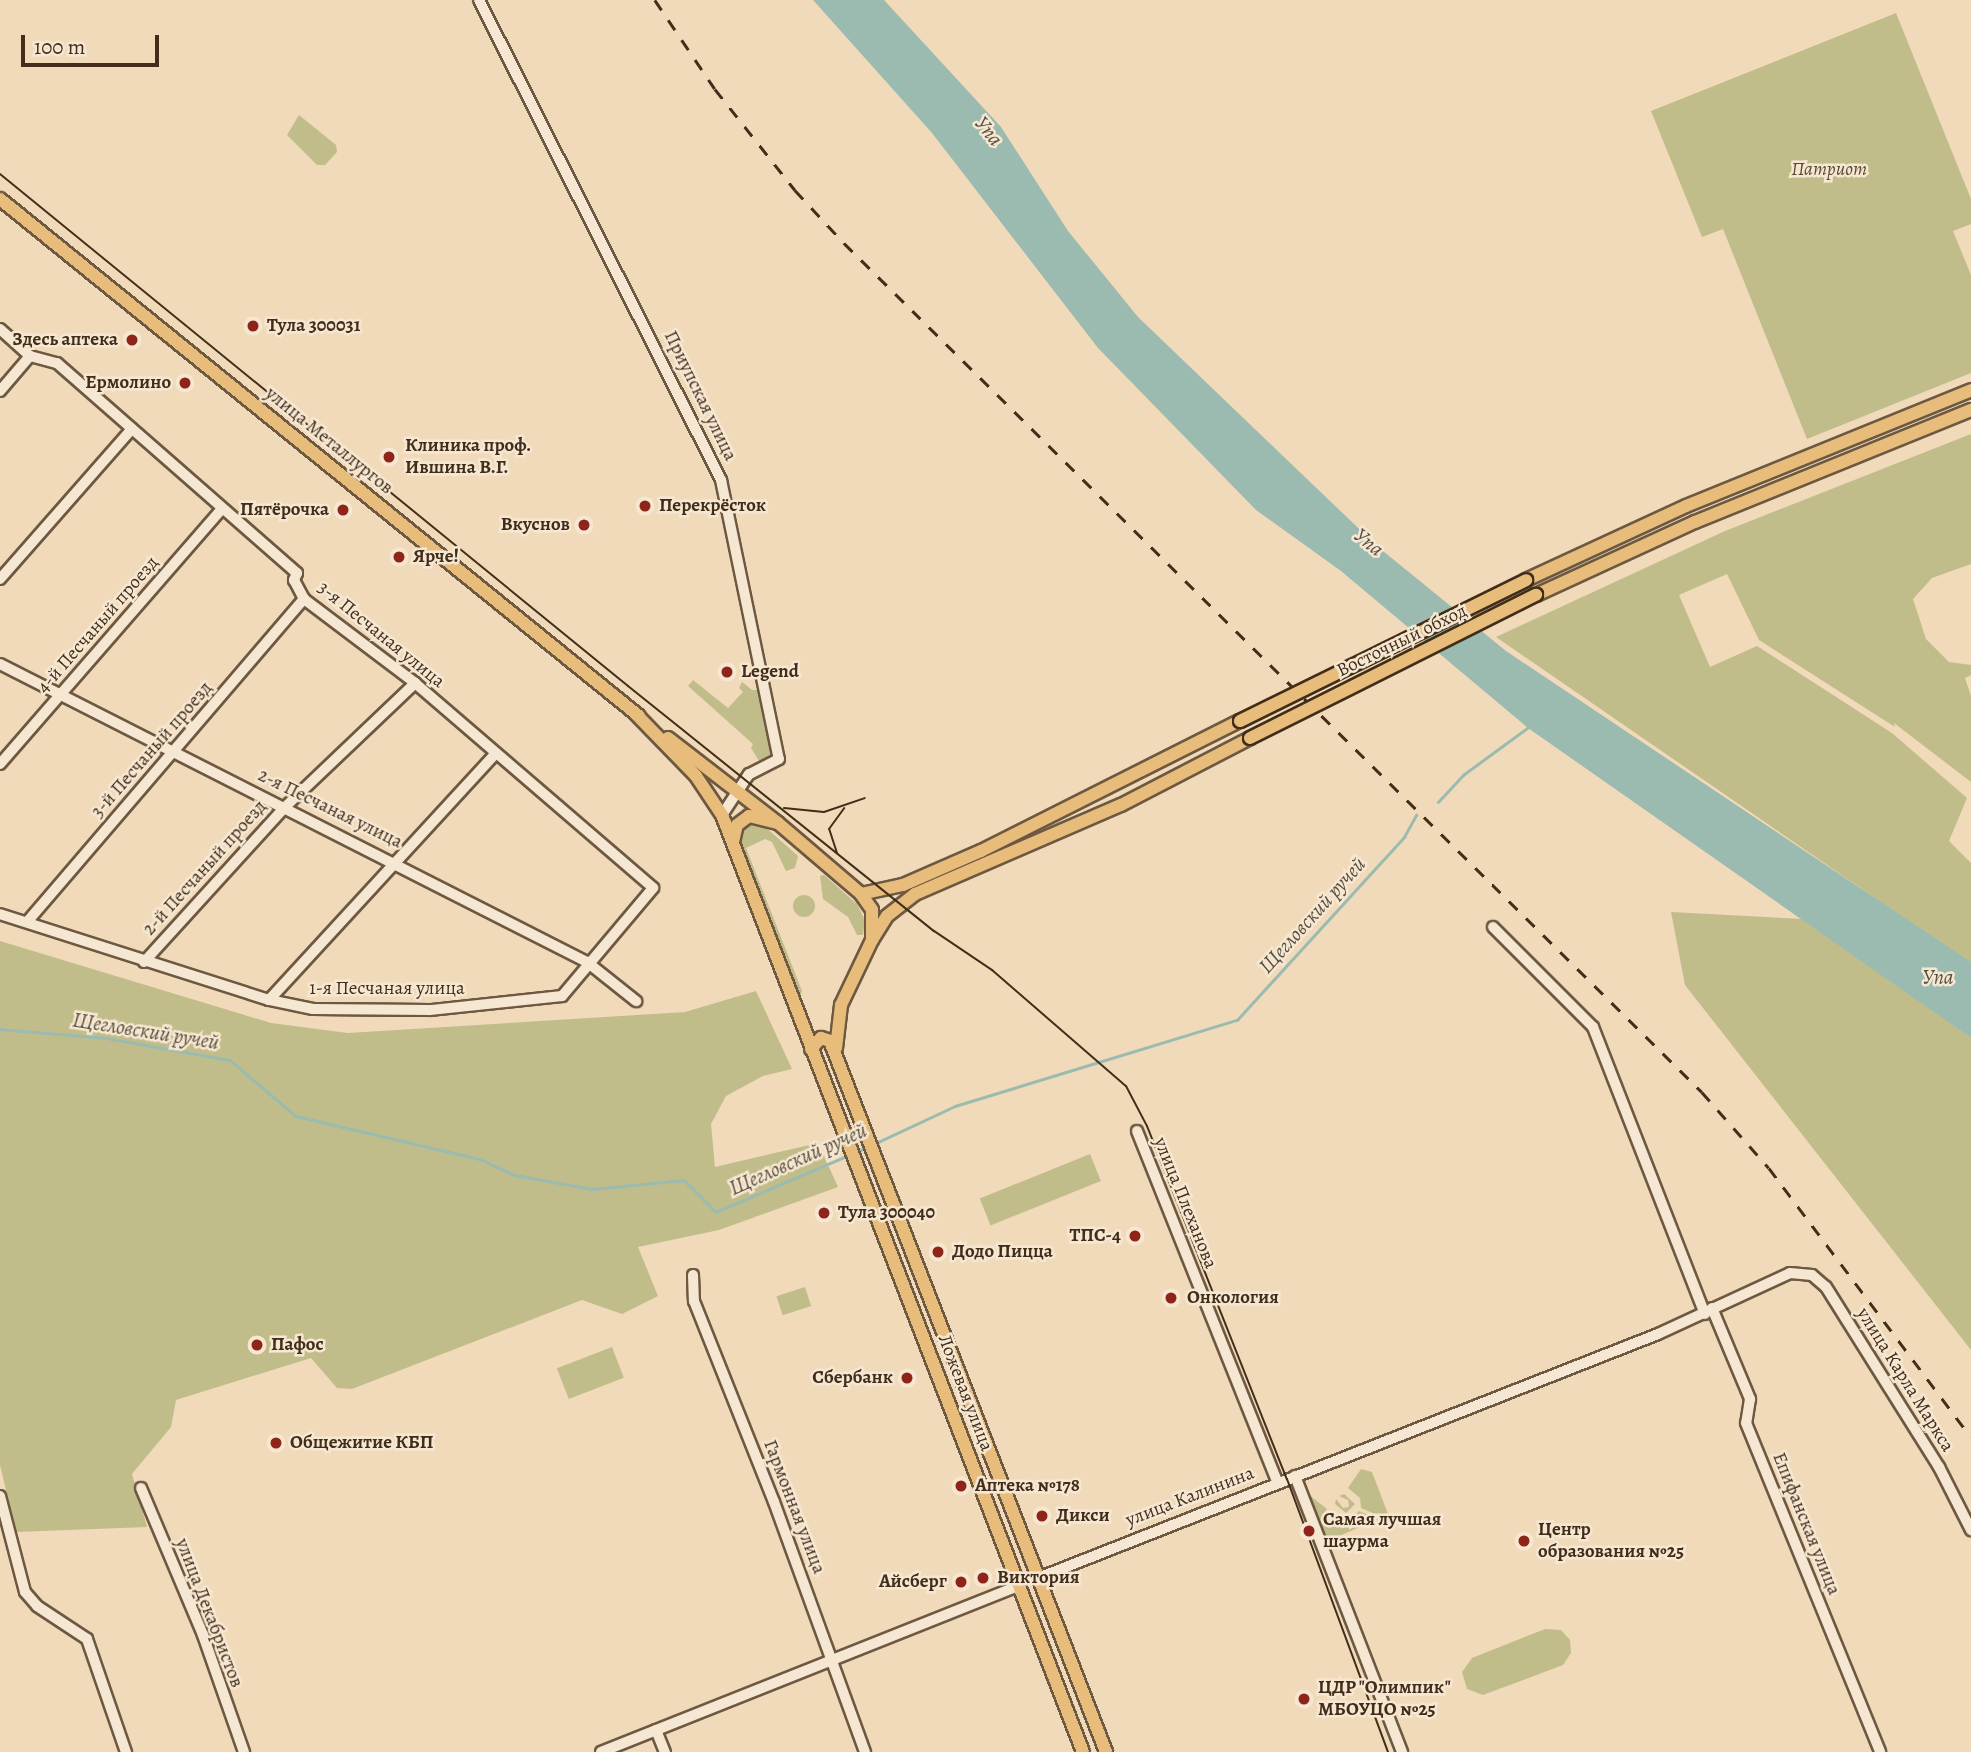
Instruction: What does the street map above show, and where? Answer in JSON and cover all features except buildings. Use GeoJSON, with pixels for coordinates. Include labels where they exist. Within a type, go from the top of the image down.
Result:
{"type":"FeatureCollection","features":[{"type":"Feature","properties":{"kind":"main road","name":"улица Металлургов"},"geometry":{"type":"LineString","coordinates":[[0,198],[634,712],[778,823]]}},
{"type":"Feature","properties":{"kind":"main road","name":"Восточный обход"},"geometry":{"type":"LineString","coordinates":[[861,894],[903,886],[981,851],[1526,580],[1686,506],[1971,390]]}},
{"type":"Feature","properties":{"kind":"main road","name":"Восточный обход"},"geometry":{"type":"LineString","coordinates":[[872,940],[887,916],[915,894],[1121,805],[1536,596],[1695,522],[1971,410]]}},
{"type":"Feature","properties":{"kind":"main road","name":"улица Металлургов"},"geometry":{"type":"LineString","coordinates":[[634,712],[702,783],[722,815],[733,843]]}},
{"type":"Feature","properties":{"kind":"main road"},"geometry":{"type":"LineString","coordinates":[[733,843],[737,825],[749,816],[778,823],[861,894]]}},
{"type":"Feature","properties":{"kind":"main road","name":"Ложевая улица"},"geometry":{"type":"LineString","coordinates":[[733,843],[1083,1752]]}},
{"type":"Feature","properties":{"kind":"main road","name":"Ложевая улица"},"geometry":{"type":"LineString","coordinates":[[842,1072],[836,1022],[872,940],[872,910],[861,894]]}},
{"type":"Feature","properties":{"kind":"main road","name":"Ложевая улица"},"geometry":{"type":"LineString","coordinates":[[811,1049],[821,1038],[830,1041],[1106,1752]]}},
{"type":"Feature","properties":{"kind":"main road"},"geometry":{"type":"LineString","coordinates":[[865,1189],[876,1193],[885,1183]]}},
{"type":"Feature","properties":{"kind":"main road","name":"улица Калинина"},"geometry":{"type":"LineString","coordinates":[[1019,1586],[1038,1578]]}},
{"type":"Feature","properties":{"kind":"street","name":"Приупская улица"},"geometry":{"type":"LineString","coordinates":[[479,0],[721,480],[779,759],[757,768],[736,790],[722,815]]}},
{"type":"Feature","properties":{"kind":"street","name":"3-я Песчаная улица"},"geometry":{"type":"LineString","coordinates":[[0,329],[30,356],[57,363],[297,573],[294,580],[304,599],[415,683],[653,888]]}},
{"type":"Feature","properties":{"kind":"street"},"geometry":{"type":"LineString","coordinates":[[0,391],[30,356]]}},
{"type":"Feature","properties":{"kind":"street"},"geometry":{"type":"LineString","coordinates":[[0,579],[132,429]]}},
{"type":"Feature","properties":{"kind":"street","name":"4-й Песчаный проезд"},"geometry":{"type":"LineString","coordinates":[[0,764],[222,509]]}},
{"type":"Feature","properties":{"kind":"street","name":"3-й Песчаный проезд"},"geometry":{"type":"LineString","coordinates":[[27,922],[304,599]]}},
{"type":"Feature","properties":{"kind":"street","name":"2-я Песчаная улица"},"geometry":{"type":"LineString","coordinates":[[0,664],[397,862],[587,962],[636,1001]]}},
{"type":"Feature","properties":{"kind":"street","name":"2-й Песчаный проезд"},"geometry":{"type":"LineString","coordinates":[[144,962],[285,807],[415,683]]}},
{"type":"Feature","properties":{"kind":"street"},"geometry":{"type":"LineString","coordinates":[[269,1000],[496,753]]}},
{"type":"Feature","properties":{"kind":"street","name":"1-я Песчаная улица"},"geometry":{"type":"LineString","coordinates":[[0,914],[269,1000],[313,1009],[491,1007],[562,996],[587,962],[653,888]]}},
{"type":"Feature","properties":{"kind":"street","name":"Епифанская улица"},"geometry":{"type":"LineString","coordinates":[[1493,927],[1593,1027],[1709,1311],[1750,1399],[1746,1423],[1880,1752]]}},
{"type":"Feature","properties":{"kind":"street","name":"улица Плеханова"},"geometry":{"type":"LineString","coordinates":[[1137,1131],[1278,1483]]}},
{"type":"Feature","properties":{"kind":"street","name":"улица Калинина"},"geometry":{"type":"LineString","coordinates":[[1038,1578],[1709,1311],[1790,1273]]}},
{"type":"Feature","properties":{"kind":"street","name":"улица Карла Маркса"},"geometry":{"type":"LineString","coordinates":[[1790,1273],[1812,1275],[1826,1287],[1939,1467],[1971,1530]]}},
{"type":"Feature","properties":{"kind":"street","name":"Гармонная улица"},"geometry":{"type":"LineString","coordinates":[[693,1275],[694,1301],[835,1662],[865,1752]]}},
{"type":"Feature","properties":{"kind":"street"},"geometry":{"type":"LineString","coordinates":[[1295,1476],[1402,1752]]}},
{"type":"Feature","properties":{"kind":"street","name":"улица Декабристов"},"geometry":{"type":"LineString","coordinates":[[141,1488],[203,1635],[244,1752]]}},
{"type":"Feature","properties":{"kind":"street"},"geometry":{"type":"LineString","coordinates":[[0,1496],[24,1592],[37,1606],[87,1639],[126,1752]]}},
{"type":"Feature","properties":{"kind":"street","name":"улица Калинина"},"geometry":{"type":"LineString","coordinates":[[601,1752],[835,1662],[1019,1586]]}},
{"type":"Feature","properties":{"kind":"street"},"geometry":{"type":"LineString","coordinates":[[656,1730],[665,1752]]}},
{"type":"Feature","properties":{"kind":"green space","name":"Патриот"},"geometry":{"type":"Polygon","coordinates":[[[1896,13],[1971,199],[1971,224],[1953,231],[1971,275],[1971,373],[1807,439],[1723,229],[1702,237],[1651,111],[1896,13]]]}},
{"type":"Feature","properties":{"kind":"green space"},"geometry":{"type":"Polygon","coordinates":[[[299,115],[336,145],[337,152],[325,165],[317,165],[287,135],[299,115]]]}},
{"type":"Feature","properties":{"kind":"green space"},"geometry":{"type":"Polygon","coordinates":[[[1971,434],[1971,564],[1932,578],[1913,599],[1926,639],[1949,662],[1971,665],[1971,675],[1965,678],[1971,696],[1971,782],[1894,723],[1895,727],[1759,640],[1727,574],[1679,595],[1710,667],[1757,646],[1892,733],[1967,798],[1949,841],[1971,863],[1971,964],[1496,637],[1725,531],[1971,434]]]}},
{"type":"Feature","properties":{"kind":"green space"},"geometry":{"type":"Polygon","coordinates":[[[693,680],[728,708],[743,692],[739,688],[742,682],[752,690],[761,690],[772,754],[769,758],[759,761],[751,748],[753,744],[688,686],[693,680]]]}},
{"type":"Feature","properties":{"kind":"green space"},"geometry":{"type":"Polygon","coordinates":[[[748,823],[762,824],[798,856],[795,868],[786,871],[772,842],[765,839],[746,848],[802,991],[800,998],[737,840],[748,823]]]}},
{"type":"Feature","properties":{"kind":"green space"},"geometry":{"type":"Polygon","coordinates":[[[824,875],[857,904],[865,920],[863,935],[857,935],[848,917],[823,899],[820,876],[824,875]]]}},
{"type":"Feature","properties":{"kind":"green space"},"geometry":{"type":"Polygon","coordinates":[[[800,895],[808,895],[815,902],[815,910],[808,917],[800,917],[793,910],[793,902],[800,895]]]}},
{"type":"Feature","properties":{"kind":"green space"},"geometry":{"type":"Polygon","coordinates":[[[1671,912],[1804,919],[1971,1038],[1971,1350],[1685,985],[1671,912]]]}},
{"type":"Feature","properties":{"kind":"green space"},"geometry":{"type":"Polygon","coordinates":[[[0,941],[271,1023],[348,1033],[685,1012],[756,991],[792,1069],[763,1076],[726,1096],[711,1124],[715,1167],[818,1143],[838,1187],[719,1230],[638,1247],[658,1296],[622,1314],[582,1300],[352,1389],[337,1388],[311,1358],[176,1400],[171,1427],[132,1474],[147,1527],[16,1532],[0,1465],[0,941]]]}},
{"type":"Feature","properties":{"kind":"green space"},"geometry":{"type":"Polygon","coordinates":[[[1090,1154],[1101,1181],[991,1225],[980,1199],[1090,1154]]]}},
{"type":"Feature","properties":{"kind":"green space"},"geometry":{"type":"Polygon","coordinates":[[[805,1287],[811,1306],[783,1315],[776,1296],[805,1287]]]}},
{"type":"Feature","properties":{"kind":"green space"},"geometry":{"type":"Polygon","coordinates":[[[612,1347],[624,1378],[569,1399],[557,1368],[612,1347]]]}},
{"type":"Feature","properties":{"kind":"green space"},"geometry":{"type":"Polygon","coordinates":[[[1361,1469],[1372,1472],[1388,1514],[1382,1517],[1361,1508],[1360,1498],[1348,1488],[1361,1469]]]}},
{"type":"Feature","properties":{"kind":"green space"},"geometry":{"type":"Polygon","coordinates":[[[1308,1494],[1327,1509],[1317,1525],[1308,1494]]]}},
{"type":"Feature","properties":{"kind":"green space"},"geometry":{"type":"Polygon","coordinates":[[[1344,1494],[1355,1504],[1346,1513],[1335,1504],[1336,1499],[1343,1508],[1349,1507],[1348,1500],[1339,1496],[1344,1494]]]}},
{"type":"Feature","properties":{"kind":"green space"},"geometry":{"type":"Polygon","coordinates":[[[1330,1511],[1340,1519],[1351,1519],[1359,1511],[1378,1519],[1330,1540],[1319,1528],[1330,1511]]]}},
{"type":"Feature","properties":{"kind":"green space"},"geometry":{"type":"Polygon","coordinates":[[[1545,1629],[1561,1630],[1570,1640],[1571,1653],[1563,1665],[1483,1695],[1467,1689],[1462,1672],[1472,1658],[1545,1629]]]}},
{"type":"Feature","properties":{"kind":"water","name":"Упа"},"geometry":{"type":"Polygon","coordinates":[[[813,0],[884,0],[1001,127],[1068,231],[1138,317],[1378,547],[1506,651],[1971,962],[1971,1038],[1528,728],[1341,571],[1256,510],[1098,348],[932,133],[813,0]]]}},
{"type":"Feature","properties":{"kind":"waterway","name":"Щегловский ручей"},"geometry":{"type":"LineString","coordinates":[[1438,802],[1463,775],[1530,726]]}},
{"type":"Feature","properties":{"kind":"waterway","name":"Щегловский ручей"},"geometry":{"type":"LineString","coordinates":[[874,1144],[955,1106],[1237,1020],[1404,837],[1416,815]]}},
{"type":"Feature","properties":{"kind":"waterway","name":"Щегловский ручей"},"geometry":{"type":"LineString","coordinates":[[0,1029],[106,1038],[230,1060],[296,1116],[480,1159],[515,1175],[592,1189],[684,1180],[716,1212],[849,1155]]}},
{"type":"Feature","properties":{"kind":"waterway","name":"Щегловский ручей"},"geometry":{"type":"LineString","coordinates":[[855,1153],[868,1146]]}},
{"type":"Feature","properties":{"kind":"tram line"},"geometry":{"type":"LineString","coordinates":[[0,174],[628,686],[934,931],[992,970],[1126,1086],[1147,1126],[1287,1479],[1388,1752]]}},
{"type":"Feature","properties":{"kind":"tram line"},"geometry":{"type":"LineString","coordinates":[[784,808],[824,812],[865,798]]}},
{"type":"Feature","properties":{"kind":"tram line"},"geometry":{"type":"LineString","coordinates":[[837,853],[829,829],[844,808]]}},
{"type":"Feature","properties":{"kind":"railway"},"geometry":{"type":"LineString","coordinates":[[655,0],[715,89],[795,190],[844,243],[1702,1092],[1769,1168],[1971,1437]]}},
{"type":"Feature","properties":{"kind":"place","name":"Тула 300031"},"geometry":{"type":"Point","coordinates":[253,326]}},
{"type":"Feature","properties":{"kind":"place","name":"Здесь аптека"},"geometry":{"type":"Point","coordinates":[132,340]}},
{"type":"Feature","properties":{"kind":"place","name":"Ермолино"},"geometry":{"type":"Point","coordinates":[185,383]}},
{"type":"Feature","properties":{"kind":"place","name":"Клиника проф. Ившина В.Г."},"geometry":{"type":"Point","coordinates":[389,457]}},
{"type":"Feature","properties":{"kind":"place","name":"Перекрёсток"},"geometry":{"type":"Point","coordinates":[645,506]}},
{"type":"Feature","properties":{"kind":"place","name":"Пятёрочка"},"geometry":{"type":"Point","coordinates":[343,510]}},
{"type":"Feature","properties":{"kind":"place","name":"Вкуснов"},"geometry":{"type":"Point","coordinates":[584,525]}},
{"type":"Feature","properties":{"kind":"place","name":"Ярче!"},"geometry":{"type":"Point","coordinates":[399,557]}},
{"type":"Feature","properties":{"kind":"place","name":"Legend"},"geometry":{"type":"Point","coordinates":[727,672]}},
{"type":"Feature","properties":{"kind":"place","name":"Тула 300040"},"geometry":{"type":"Point","coordinates":[824,1213]}},
{"type":"Feature","properties":{"kind":"place","name":"ТПС-4"},"geometry":{"type":"Point","coordinates":[1135,1236]}},
{"type":"Feature","properties":{"kind":"place","name":"Додо Пицца"},"geometry":{"type":"Point","coordinates":[938,1252]}},
{"type":"Feature","properties":{"kind":"place","name":"Онкология"},"geometry":{"type":"Point","coordinates":[1171,1298]}},
{"type":"Feature","properties":{"kind":"place","name":"Пафос"},"geometry":{"type":"Point","coordinates":[257,1345]}},
{"type":"Feature","properties":{"kind":"place","name":"Сбербанк"},"geometry":{"type":"Point","coordinates":[907,1378]}},
{"type":"Feature","properties":{"kind":"place","name":"Общежитие КБП"},"geometry":{"type":"Point","coordinates":[276,1443]}},
{"type":"Feature","properties":{"kind":"place","name":"Аптека №178"},"geometry":{"type":"Point","coordinates":[961,1486]}},
{"type":"Feature","properties":{"kind":"place","name":"Дикси"},"geometry":{"type":"Point","coordinates":[1042,1516]}},
{"type":"Feature","properties":{"kind":"place","name":"Самая лучшая шаурма"},"geometry":{"type":"Point","coordinates":[1309,1531]}},
{"type":"Feature","properties":{"kind":"place","name":"Центр образования №25"},"geometry":{"type":"Point","coordinates":[1524,1541]}},
{"type":"Feature","properties":{"kind":"place","name":"Виктория"},"geometry":{"type":"Point","coordinates":[983,1578]}},
{"type":"Feature","properties":{"kind":"place","name":"Айсберг"},"geometry":{"type":"Point","coordinates":[961,1582]}},
{"type":"Feature","properties":{"kind":"place","name":"ЦДР \"Олимпик\" МБОУЦО №25"},"geometry":{"type":"Point","coordinates":[1304,1699]}}]}
